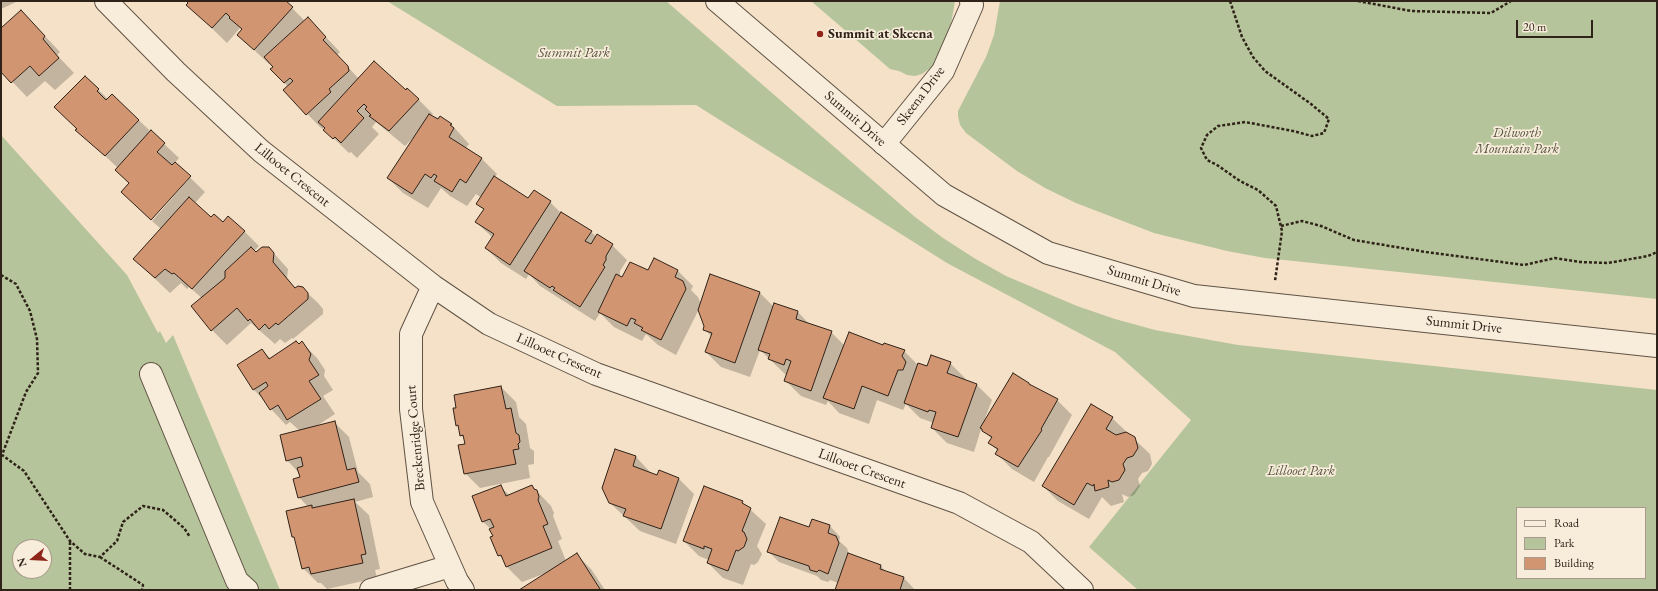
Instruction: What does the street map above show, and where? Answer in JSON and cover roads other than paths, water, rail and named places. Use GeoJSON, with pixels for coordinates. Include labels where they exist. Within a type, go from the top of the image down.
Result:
{"type":"FeatureCollection","features":[{"type":"Feature","properties":{"kind":"street","name":"Lillooet Crescent"},"geometry":{"type":"LineString","coordinates":[[106,1],[176,72],[261,151],[433,286],[489,324],[596,374],[959,503],[1031,542],[1082,590]]}},
{"type":"Feature","properties":{"kind":"street","name":"Summit Drive"},"geometry":{"type":"LineString","coordinates":[[717,1],[944,195],[1048,253],[1194,296],[1657,346]]}},
{"type":"Feature","properties":{"kind":"street","name":"Skeena Drive"},"geometry":{"type":"LineString","coordinates":[[884,144],[943,72],[972,5],[971,1]]}},
{"type":"Feature","properties":{"kind":"street","name":"Breckenridge Court"},"geometry":{"type":"LineString","coordinates":[[433,286],[411,334],[411,409],[422,502],[450,566],[463,590]]}},
{"type":"Feature","properties":{"kind":"street"},"geometry":{"type":"LineString","coordinates":[[151,374],[237,581],[247,590]]}},
{"type":"Feature","properties":{"kind":"street"},"geometry":{"type":"LineString","coordinates":[[370,590],[450,566]]}},
{"type":"Feature","properties":{"kind":"place","name":"Summit at Skeena"},"geometry":{"type":"Point","coordinates":[820,34]}},
{"type":"Feature","properties":{"kind":"park label","name":"Summit Park"},"geometry":{"type":"Point","coordinates":[574,53]}},
{"type":"Feature","properties":{"kind":"park label","name":"Dilworth Mountain Park"},"geometry":{"type":"Point","coordinates":[1517,142]}},
{"type":"Feature","properties":{"kind":"park label","name":"Lillooet Park"},"geometry":{"type":"Point","coordinates":[1301,471]}}]}
